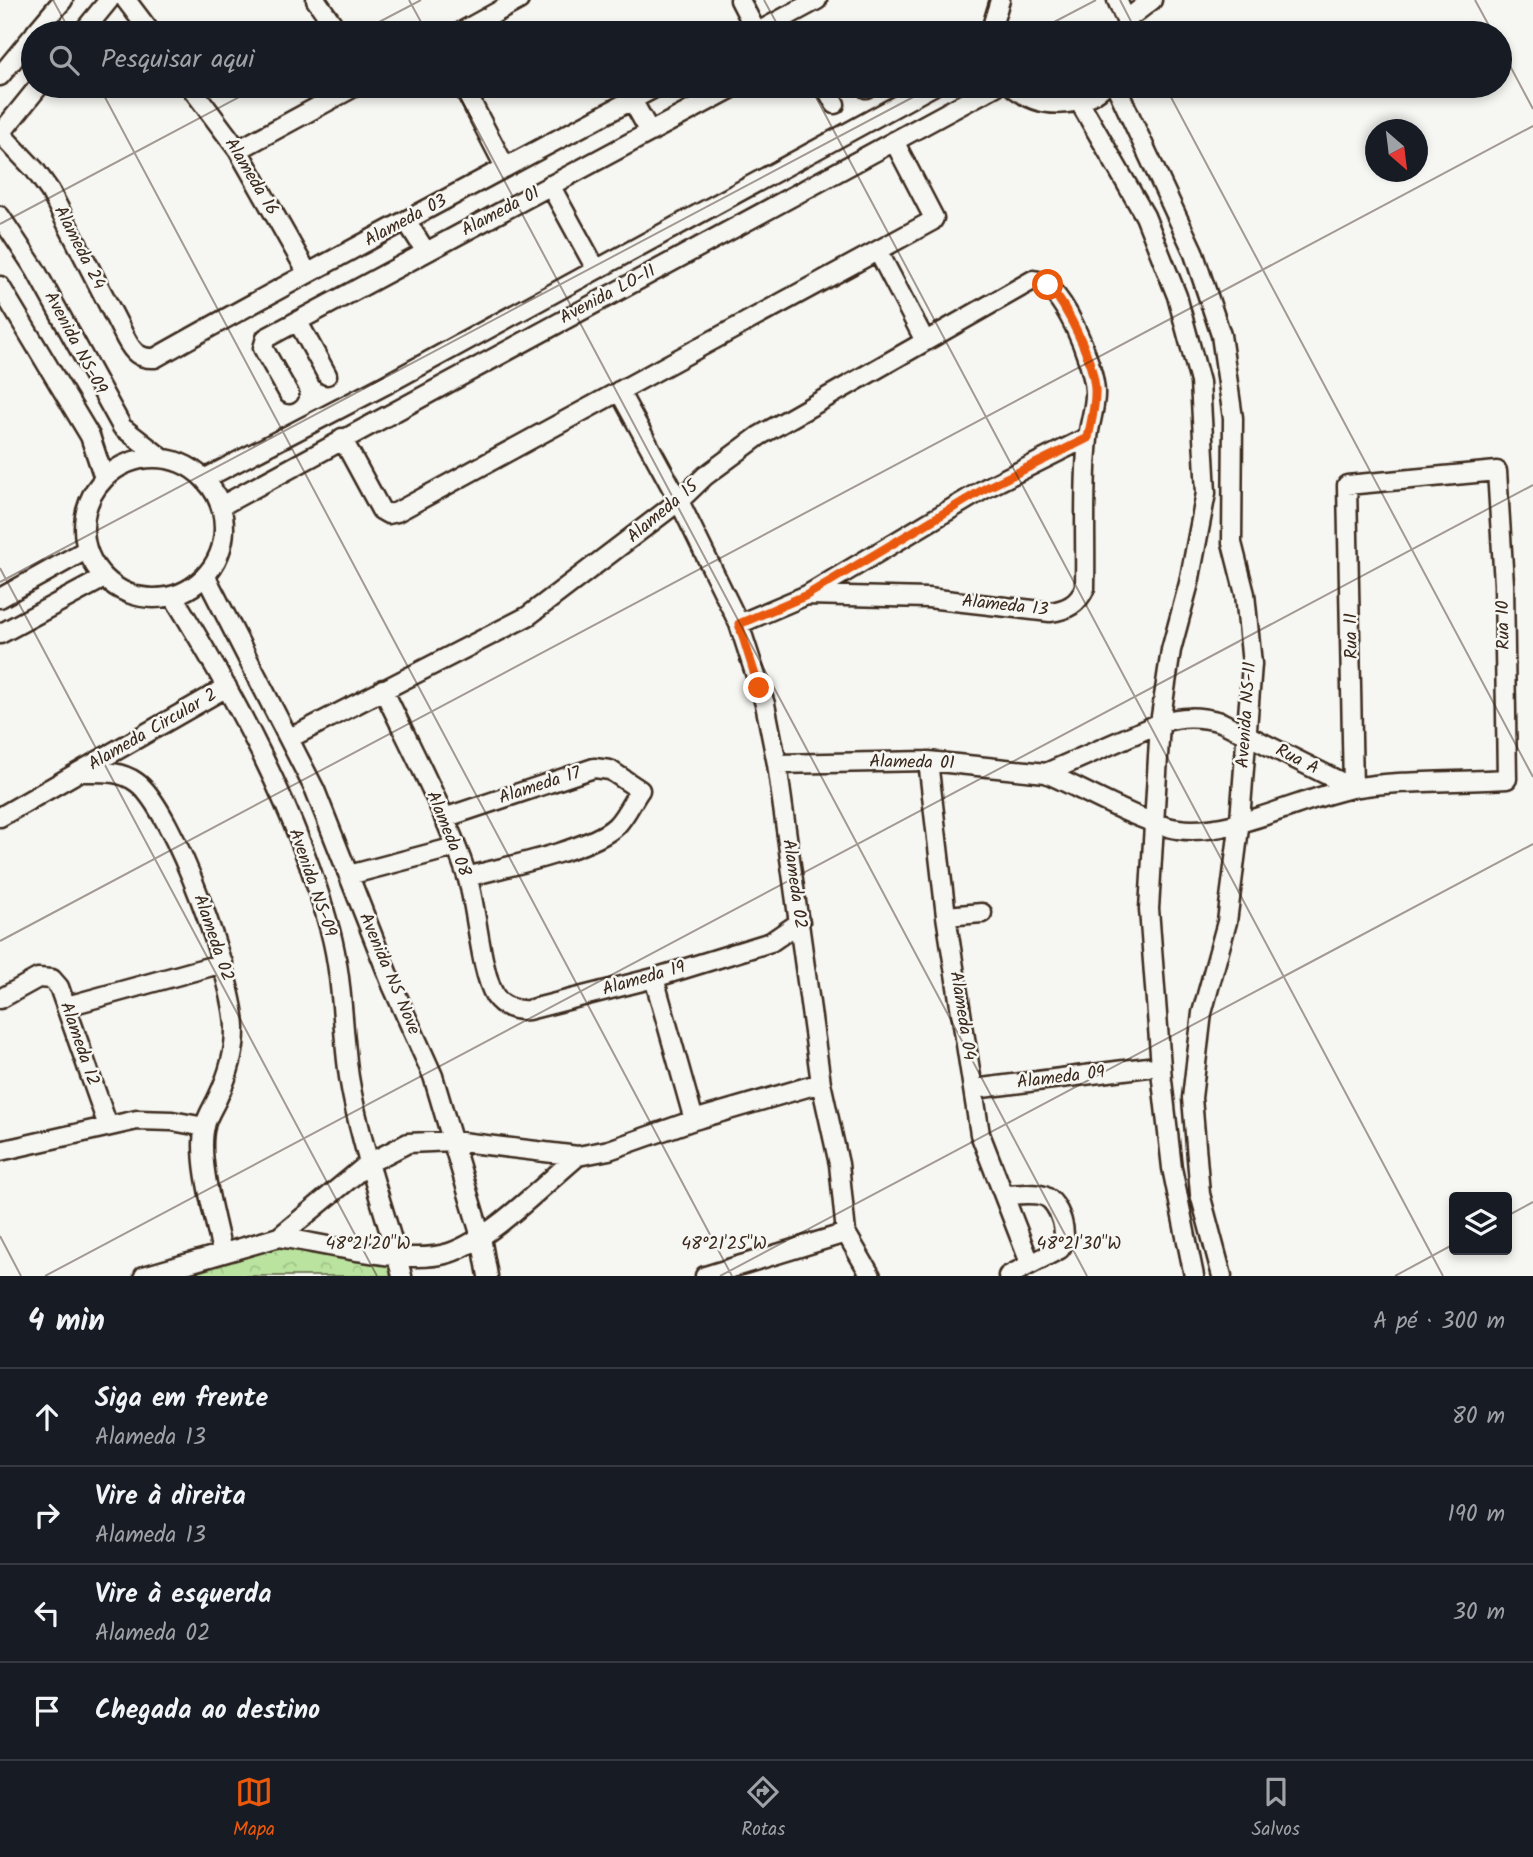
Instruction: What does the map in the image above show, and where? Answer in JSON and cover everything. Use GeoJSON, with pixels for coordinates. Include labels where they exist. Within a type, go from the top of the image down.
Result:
{"type":"FeatureCollection","features":[{"type":"Feature","properties":{"kind":"street"},"geometry":{"type":"LineString","coordinates":[[46,21],[63,0]]}},
{"type":"Feature","properties":{"kind":"street"},"geometry":{"type":"LineString","coordinates":[[92,21],[109,0]]}},
{"type":"Feature","properties":{"kind":"street"},"geometry":{"type":"LineString","coordinates":[[126,0],[142,21]]}},
{"type":"Feature","properties":{"kind":"street"},"geometry":{"type":"LineString","coordinates":[[316,0],[331,21]]}},
{"type":"Feature","properties":{"kind":"street"},"geometry":{"type":"LineString","coordinates":[[476,21],[499,5],[519,0]]}},
{"type":"Feature","properties":{"kind":"street"},"geometry":{"type":"LineString","coordinates":[[740,0],[751,21]]}},
{"type":"Feature","properties":{"kind":"street"},"geometry":{"type":"LineString","coordinates":[[779,21],[817,0]]}},
{"type":"Feature","properties":{"kind":"street"},"geometry":{"type":"LineString","coordinates":[[994,21],[1000,0]]}},
{"type":"Feature","properties":{"kind":"street"},"geometry":{"type":"LineString","coordinates":[[1117,0],[1124,21]]}},
{"type":"Feature","properties":{"kind":"street"},"geometry":{"type":"LineString","coordinates":[[1132,21],[1152,0]]}},
{"type":"Feature","properties":{"kind":"street"},"geometry":{"type":"LineString","coordinates":[[0,76],[21,51]]}},
{"type":"Feature","properties":{"kind":"street"},"geometry":{"type":"LineString","coordinates":[[0,133],[29,98]]}},
{"type":"Feature","properties":{"kind":"street","name":"Alameda 16"},"geometry":{"type":"LineString","coordinates":[[199,98],[237,150],[307,272]]}},
{"type":"Feature","properties":{"kind":"street"},"geometry":{"type":"LineString","coordinates":[[237,150],[334,98]]}},
{"type":"Feature","properties":{"kind":"street"},"geometry":{"type":"LineString","coordinates":[[469,98],[505,167]]}},
{"type":"Feature","properties":{"kind":"street","name":"Alameda 03"},"geometry":{"type":"LineString","coordinates":[[155,358],[307,272],[407,222],[636,98]]}},
{"type":"Feature","properties":{"kind":"street","name":"Alameda 01"},"geometry":{"type":"LineString","coordinates":[[289,394],[263,348],[267,338],[714,98]]}},
{"type":"Feature","properties":{"kind":"street"},"geometry":{"type":"LineString","coordinates":[[832,98],[835,104]]}},
{"type":"Feature","properties":{"kind":"street","name":"Avenida LO-11"},"geometry":{"type":"LineString","coordinates":[[204,479],[385,385],[911,98]]}},
{"type":"Feature","properties":{"kind":"street","name":"Avenida LO-11"},"geometry":{"type":"LineString","coordinates":[[221,506],[342,438],[974,98]]}},
{"type":"Feature","properties":{"kind":"street"},"geometry":{"type":"LineString","coordinates":[[1033,98],[1040,102],[1059,104],[1084,98]]}},
{"type":"Feature","properties":{"kind":"street","name":"Avenida NS-11"},"geometry":{"type":"LineString","coordinates":[[1122,98],[1193,251],[1221,335],[1233,418],[1232,543],[1245,594],[1252,664],[1240,820],[1227,922],[1202,1013],[1192,1098],[1200,1194],[1223,1276]]}},
{"type":"Feature","properties":{"kind":"street"},"geometry":{"type":"LineString","coordinates":[[632,100],[650,132]]}},
{"type":"Feature","properties":{"kind":"street"},"geometry":{"type":"LineString","coordinates":[[1079,101],[1145,216],[1178,296],[1200,382],[1206,493],[1189,583],[1171,650],[1160,723],[1149,909],[1162,1080],[1172,1168],[1191,1274]]}},
{"type":"Feature","properties":{"kind":"street","name":"Alameda 24"},"geometry":{"type":"LineString","coordinates":[[0,133],[50,191],[132,349],[142,357],[155,358]]}},
{"type":"Feature","properties":{"kind":"street"},"geometry":{"type":"LineString","coordinates":[[342,438],[381,510],[388,514],[619,391],[934,218],[894,141]]}},
{"type":"Feature","properties":{"kind":"street"},"geometry":{"type":"LineString","coordinates":[[551,185],[596,270]]}},
{"type":"Feature","properties":{"kind":"street","name":"Avenida NS-09"},"geometry":{"type":"LineString","coordinates":[[0,216],[35,269],[122,427],[162,458]]}},
{"type":"Feature","properties":{"kind":"street"},"geometry":{"type":"LineString","coordinates":[[407,222],[426,252]]}},
{"type":"Feature","properties":{"kind":"street"},"geometry":{"type":"LineString","coordinates":[[878,251],[925,341]]}},
{"type":"Feature","properties":{"kind":"street","name":"Alameda 15"},"geometry":{"type":"LineString","coordinates":[[290,738],[528,616],[679,502],[705,476],[759,436],[1033,281]]}},
{"type":"Feature","properties":{"kind":"street","name":"Alameda 13"},"geometry":{"type":"LineString","coordinates":[[807,595],[928,598],[1050,612],[1067,609],[1076,603],[1085,589],[1088,438],[1095,400],[1093,373],[1062,302],[1048,285],[1033,281]]}},
{"type":"Feature","properties":{"kind":"street","name":"Avenida NS-09"},"geometry":{"type":"LineString","coordinates":[[0,286],[90,436],[104,478]]}},
{"type":"Feature","properties":{"kind":"street"},"geometry":{"type":"LineString","coordinates":[[298,322],[327,375]]}},
{"type":"Feature","properties":{"kind":"street","name":"Alameda 02"},"geometry":{"type":"LineString","coordinates":[[619,391],[679,502],[739,624],[765,704],[778,764],[821,1083],[839,1164],[846,1233],[871,1276]]}},
{"type":"Feature","properties":{"kind":"street","name":"Alameda 13"},"geometry":{"type":"LineString","coordinates":[[739,624],[807,595],[986,488],[1088,438]]}},
{"type":"Feature","properties":{"kind":"street"},"geometry":{"type":"LineString","coordinates":[[162,458],[185,465],[204,479],[221,506],[225,527],[222,547],[206,577],[173,596],[148,599],[124,592],[104,578],[86,550],[83,531],[85,512],[92,494],[104,478],[126,464],[162,458]]}},
{"type":"Feature","properties":{"kind":"street","name":"Rua 11"},"geometry":{"type":"LineString","coordinates":[[1353,788],[1347,485],[1497,471]]}},
{"type":"Feature","properties":{"kind":"street","name":"Rua 10"},"geometry":{"type":"LineString","coordinates":[[1497,471],[1504,584],[1507,779]]}},
{"type":"Feature","properties":{"kind":"street"},"geometry":{"type":"LineString","coordinates":[[0,598],[86,550]]}},
{"type":"Feature","properties":{"kind":"street","name":"Avenida NS Nove"},"geometry":{"type":"LineString","coordinates":[[206,577],[315,790],[392,985],[433,1076],[481,1237],[488,1276]]}},
{"type":"Feature","properties":{"kind":"street"},"geometry":{"type":"LineString","coordinates":[[0,634],[104,578]]}},
{"type":"Feature","properties":{"kind":"street","name":"Avenida NS-09"},"geometry":{"type":"LineString","coordinates":[[173,596],[227,687],[285,806],[329,927],[335,950],[349,1076],[369,1163],[402,1276]]}},
{"type":"Feature","properties":{"kind":"street","name":"Alameda Circular 2"},"geometry":{"type":"LineString","coordinates":[[79,772],[227,687]]}},
{"type":"Feature","properties":{"kind":"street","name":"Alameda 08"},"geometry":{"type":"LineString","coordinates":[[383,689],[444,818],[467,877],[491,986]]}},
{"type":"Feature","properties":{"kind":"street","name":"Rua A"},"geometry":{"type":"LineString","coordinates":[[1046,773],[1160,723],[1178,717],[1200,717],[1245,734],[1353,788]]}},
{"type":"Feature","properties":{"kind":"street","name":"Alameda 01"},"geometry":{"type":"LineString","coordinates":[[778,764],[928,761],[1046,773]]}},
{"type":"Feature","properties":{"kind":"street","name":"Alameda 04"},"geometry":{"type":"LineString","coordinates":[[928,761],[946,916],[981,1135],[1030,1263]]}},
{"type":"Feature","properties":{"kind":"street","name":"Alameda 17"},"geometry":{"type":"LineString","coordinates":[[444,818],[594,768],[610,770],[640,790],[618,824],[604,834],[576,846],[467,877]]}},
{"type":"Feature","properties":{"kind":"street"},"geometry":{"type":"LineString","coordinates":[[0,817],[79,772]]}},
{"type":"Feature","properties":{"kind":"street","name":"Alameda 02"},"geometry":{"type":"LineString","coordinates":[[79,772],[112,772],[125,776],[137,782],[152,798],[191,876],[223,963],[234,1007],[236,1031],[228,1077],[205,1127],[205,1174],[222,1252]]}},
{"type":"Feature","properties":{"kind":"street","name":"Rua A"},"geometry":{"type":"LineString","coordinates":[[1046,773],[1154,822],[1176,829],[1194,830],[1218,828],[1353,788],[1507,779]]}},
{"type":"Feature","properties":{"kind":"street"},"geometry":{"type":"LineString","coordinates":[[349,875],[455,848]]}},
{"type":"Feature","properties":{"kind":"street"},"geometry":{"type":"LineString","coordinates":[[946,916],[982,913]]}},
{"type":"Feature","properties":{"kind":"street","name":"Alameda 19"},"geometry":{"type":"LineString","coordinates":[[491,986],[501,1003],[518,1011],[654,978],[771,942],[800,922]]}},
{"type":"Feature","properties":{"kind":"street"},"geometry":{"type":"LineString","coordinates":[[67,1006],[223,963]]}},
{"type":"Feature","properties":{"kind":"street","name":"Alameda 12"},"geometry":{"type":"LineString","coordinates":[[0,999],[38,978],[52,979],[67,1006],[108,1126]]}},
{"type":"Feature","properties":{"kind":"street"},"geometry":{"type":"LineString","coordinates":[[654,978],[695,1120]]}},
{"type":"Feature","properties":{"kind":"street","name":"Alameda 09"},"geometry":{"type":"LineString","coordinates":[[974,1089],[1149,1067]]}},
{"type":"Feature","properties":{"kind":"street"},"geometry":{"type":"LineString","coordinates":[[279,1237],[369,1163],[408,1143],[453,1141],[578,1156],[610,1150],[695,1120],[821,1083]]}},
{"type":"Feature","properties":{"kind":"street"},"geometry":{"type":"LineString","coordinates":[[0,1151],[108,1126],[153,1119],[205,1127]]}},
{"type":"Feature","properties":{"kind":"street"},"geometry":{"type":"LineString","coordinates":[[144,1276],[279,1237],[397,1255],[436,1256],[452,1252],[481,1237],[578,1156]]}},
{"type":"Feature","properties":{"kind":"street"},"geometry":{"type":"LineString","coordinates":[[1004,1195],[1041,1195],[1053,1203],[1060,1218],[1065,1243],[1060,1249],[1008,1276]]}},
{"type":"Feature","properties":{"kind":"street"},"geometry":{"type":"LineString","coordinates":[[705,1276],[762,1268],[846,1233]]}},
{"type":"Feature","properties":{"kind":"green space"},"geometry":{"type":"Polygon","coordinates":[[[277,1248],[387,1259],[393,1276],[185,1276],[277,1248]]]}},
{"type":"Feature","properties":{"kind":"route"},"geometry":{"type":"LineString","coordinates":[[759,688],[739,624],[807,595],[986,488],[1088,438],[1095,400],[1093,373],[1062,302],[1048,285]]}}]}
